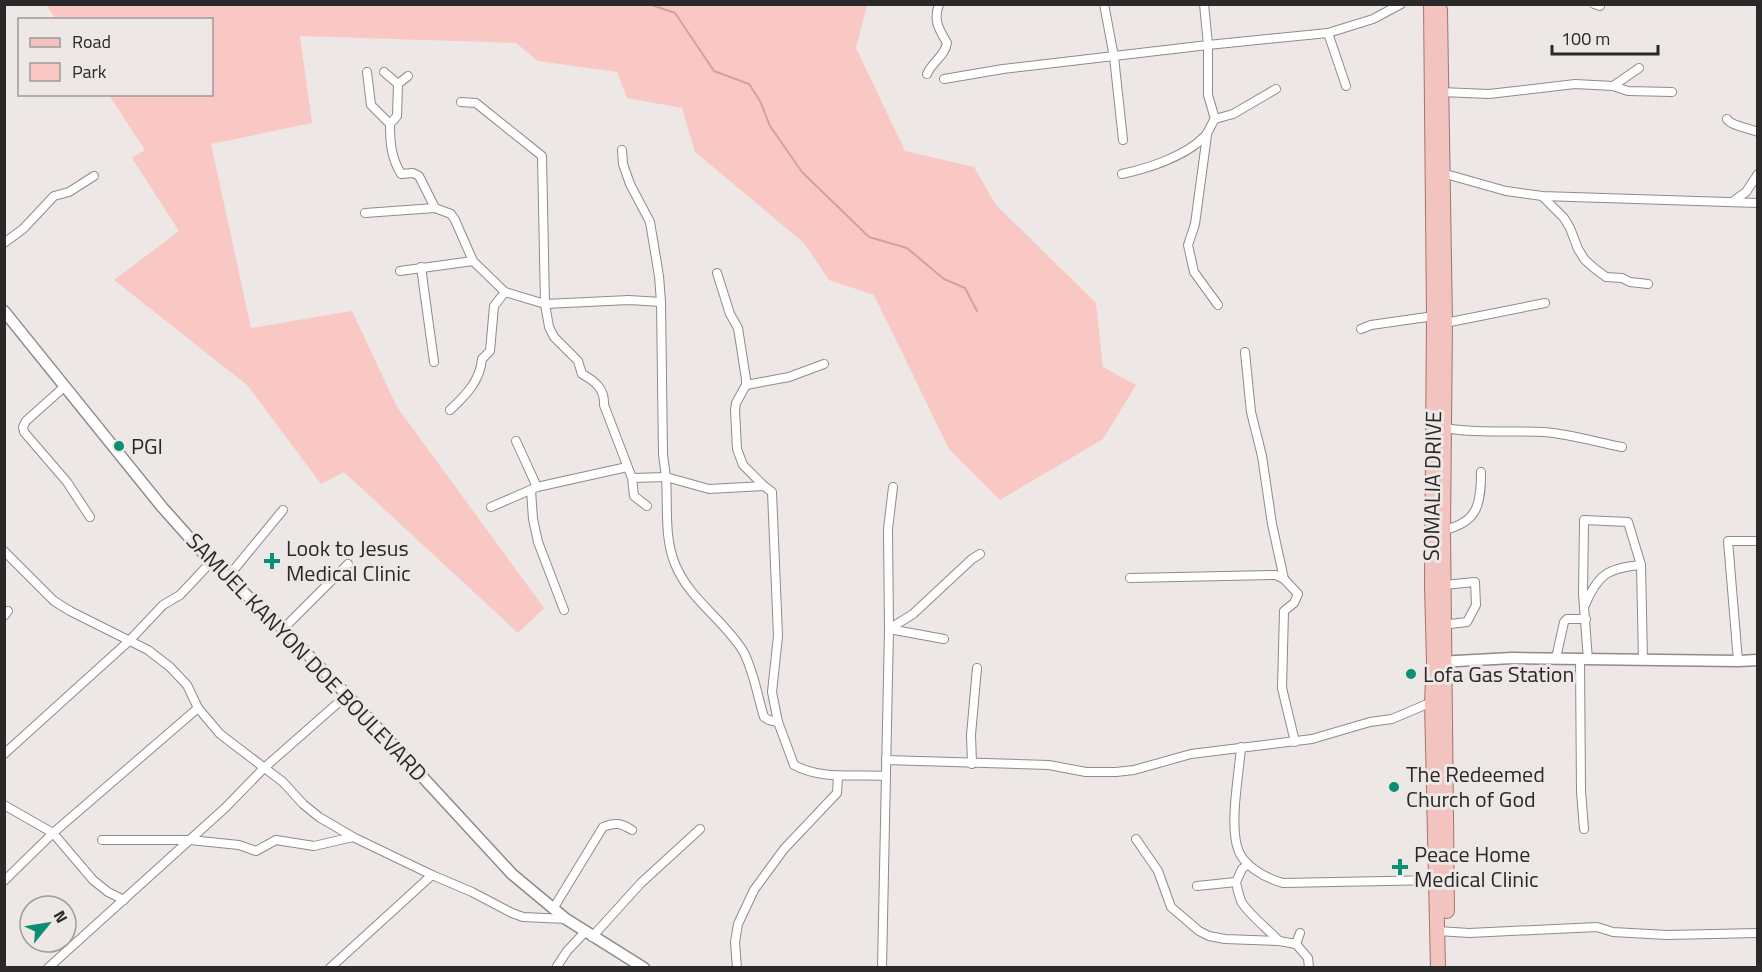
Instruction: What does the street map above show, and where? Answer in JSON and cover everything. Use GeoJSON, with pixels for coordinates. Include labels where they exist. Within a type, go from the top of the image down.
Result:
{"type":"FeatureCollection","features":[{"type":"Feature","properties":{"kind":"main road","name":"SOMALIA DRIVE"},"geometry":{"type":"LineString","coordinates":[[1431,4],[1439,320],[1445,428],[1444,585],[1438,625]]}},
{"type":"Feature","properties":{"kind":"main road","name":"SOMALIA DRIVE"},"geometry":{"type":"LineString","coordinates":[[1438,968],[1442,932],[1444,702],[1431,530],[1442,173],[1440,4]]}},
{"type":"Feature","properties":{"kind":"main road","name":"SOMALIA DRIVE"},"geometry":{"type":"LineString","coordinates":[[1440,662],[1432,702],[1437,880],[1447,968]]}},
{"type":"Feature","properties":{"kind":"street"},"geometry":{"type":"LineString","coordinates":[[927,75],[930,68],[946,50],[947,43],[937,26],[939,4]]}},
{"type":"Feature","properties":{"kind":"street"},"geometry":{"type":"LineString","coordinates":[[1104,4],[1123,140]]}},
{"type":"Feature","properties":{"kind":"street"},"geometry":{"type":"LineString","coordinates":[[1204,4],[1208,45],[1208,95],[1215,119],[1207,135],[1195,224],[1188,244],[1194,272],[1218,305]]}},
{"type":"Feature","properties":{"kind":"street"},"geometry":{"type":"LineString","coordinates":[[945,79],[1003,69],[1328,33],[1372,19],[1401,4]]}},
{"type":"Feature","properties":{"kind":"street"},"geometry":{"type":"LineString","coordinates":[[1328,33],[1346,86]]}},
{"type":"Feature","properties":{"kind":"street"},"geometry":{"type":"LineString","coordinates":[[1612,86],[1639,68]]}},
{"type":"Feature","properties":{"kind":"street"},"geometry":{"type":"LineString","coordinates":[[367,72],[371,105],[390,123]]}},
{"type":"Feature","properties":{"kind":"street"},"geometry":{"type":"LineString","coordinates":[[384,72],[398,84]]}},
{"type":"Feature","properties":{"kind":"street"},"geometry":{"type":"LineString","coordinates":[[408,76],[398,84],[397,116],[390,123],[390,153],[401,174],[413,173],[419,176],[435,208]]}},
{"type":"Feature","properties":{"kind":"street"},"geometry":{"type":"LineString","coordinates":[[1442,92],[1488,94],[1575,84],[1612,86],[1628,92],[1672,92]]}},
{"type":"Feature","properties":{"kind":"street"},"geometry":{"type":"LineString","coordinates":[[1215,119],[1233,114],[1276,90]]}},
{"type":"Feature","properties":{"kind":"street"},"geometry":{"type":"LineString","coordinates":[[461,102],[476,103],[542,156],[545,304],[549,327],[554,338],[578,361],[582,374],[595,381],[602,390],[604,405],[632,478],[634,496],[648,506]]}},
{"type":"Feature","properties":{"kind":"street"},"geometry":{"type":"LineString","coordinates":[[1727,119],[1733,125],[1741,125],[1758,132]]}},
{"type":"Feature","properties":{"kind":"street"},"geometry":{"type":"LineString","coordinates":[[1122,174],[1150,167],[1186,150],[1207,135]]}},
{"type":"Feature","properties":{"kind":"street"},"geometry":{"type":"LineString","coordinates":[[622,150],[623,164],[630,184],[650,222],[661,302],[663,455],[666,477],[667,539],[682,580],[742,651],[749,664],[764,717],[778,722]]}},
{"type":"Feature","properties":{"kind":"street"},"geometry":{"type":"LineString","coordinates":[[1442,173],[1506,191],[1542,196],[1758,203]]}},
{"type":"Feature","properties":{"kind":"street"},"geometry":{"type":"LineString","coordinates":[[1731,202],[1746,192],[1758,174]]}},
{"type":"Feature","properties":{"kind":"street"},"geometry":{"type":"LineString","coordinates":[[4,243],[23,229],[54,196],[69,192],[94,176]]}},
{"type":"Feature","properties":{"kind":"street"},"geometry":{"type":"LineString","coordinates":[[1542,196],[1564,219],[1578,249],[1594,268],[1606,277],[1648,284]]}},
{"type":"Feature","properties":{"kind":"street"},"geometry":{"type":"LineString","coordinates":[[365,213],[435,208],[451,214],[473,261],[505,292],[545,304],[629,300],[661,302]]}},
{"type":"Feature","properties":{"kind":"street"},"geometry":{"type":"LineString","coordinates":[[400,271],[473,261]]}},
{"type":"Feature","properties":{"kind":"street"},"geometry":{"type":"LineString","coordinates":[[421,267],[434,362]]}},
{"type":"Feature","properties":{"kind":"street"},"geometry":{"type":"LineString","coordinates":[[717,273],[730,314],[738,328],[746,385],[736,403],[735,410],[737,449],[743,465],[770,489],[773,500],[778,636],[772,692],[778,722],[794,765],[838,776],[858,774],[885,776]]}},
{"type":"Feature","properties":{"kind":"street"},"geometry":{"type":"LineString","coordinates":[[450,410],[465,396],[481,372],[482,359],[490,351],[494,306],[505,292]]}},
{"type":"Feature","properties":{"kind":"street"},"geometry":{"type":"LineString","coordinates":[[1361,328],[1371,325],[1439,320],[1545,303]]}},
{"type":"Feature","properties":{"kind":"street","name":"SAMUEL KANYON DOE BOULEVARD"},"geometry":{"type":"LineString","coordinates":[[4,311],[162,507],[211,562],[283,629],[347,695],[512,874],[566,919],[644,968]]}},
{"type":"Feature","properties":{"kind":"street"},"geometry":{"type":"LineString","coordinates":[[1245,352],[1251,412],[1262,456],[1272,524],[1284,579]]}},
{"type":"Feature","properties":{"kind":"street"},"geometry":{"type":"LineString","coordinates":[[746,385],[789,376],[824,364]]}},
{"type":"Feature","properties":{"kind":"street"},"geometry":{"type":"LineString","coordinates":[[64,387],[26,421],[23,427],[24,432],[67,482],[90,517]]}},
{"type":"Feature","properties":{"kind":"street"},"geometry":{"type":"LineString","coordinates":[[1445,428],[1467,432],[1485,430],[1545,432],[1622,447]]}},
{"type":"Feature","properties":{"kind":"street"},"geometry":{"type":"LineString","coordinates":[[516,441],[534,489],[533,519],[538,542],[564,610]]}},
{"type":"Feature","properties":{"kind":"street"},"geometry":{"type":"LineString","coordinates":[[491,507],[534,489],[627,467]]}},
{"type":"Feature","properties":{"kind":"street"},"geometry":{"type":"LineString","coordinates":[[1443,530],[1458,527],[1474,513],[1481,488],[1481,472]]}},
{"type":"Feature","properties":{"kind":"street"},"geometry":{"type":"LineString","coordinates":[[632,478],[666,477],[708,489],[764,486]]}},
{"type":"Feature","properties":{"kind":"street"},"geometry":{"type":"LineString","coordinates":[[882,968],[889,629],[888,529],[893,487]]}},
{"type":"Feature","properties":{"kind":"street"},"geometry":{"type":"LineString","coordinates":[[226,578],[283,510]]}},
{"type":"Feature","properties":{"kind":"street"},"geometry":{"type":"LineString","coordinates":[[1584,829],[1581,791],[1586,619],[1584,520],[1628,522],[1641,565],[1643,660]]}},
{"type":"Feature","properties":{"kind":"street"},"geometry":{"type":"LineString","coordinates":[[1738,661],[1728,542],[1758,541]]}},
{"type":"Feature","properties":{"kind":"street"},"geometry":{"type":"LineString","coordinates":[[4,551],[54,601],[148,650],[170,667],[187,685],[198,708],[220,734],[283,782],[303,804],[319,817],[353,837],[523,916],[566,919]]}},
{"type":"Feature","properties":{"kind":"street"},"geometry":{"type":"LineString","coordinates":[[889,629],[913,614],[980,554]]}},
{"type":"Feature","properties":{"kind":"street"},"geometry":{"type":"LineString","coordinates":[[4,754],[129,641],[163,605],[180,595],[211,562]]}},
{"type":"Feature","properties":{"kind":"street"},"geometry":{"type":"LineString","coordinates":[[283,629],[348,564]]}},
{"type":"Feature","properties":{"kind":"street"},"geometry":{"type":"LineString","coordinates":[[1584,608],[1604,575],[1617,567],[1641,565]]}},
{"type":"Feature","properties":{"kind":"street"},"geometry":{"type":"LineString","coordinates":[[1130,578],[1276,575],[1284,579],[1298,594],[1294,603],[1284,611],[1281,664],[1283,697],[1295,742]]}},
{"type":"Feature","properties":{"kind":"street"},"geometry":{"type":"LineString","coordinates":[[1438,625],[1467,622],[1476,605],[1475,582],[1444,585]]}},
{"type":"Feature","properties":{"kind":"street"},"geometry":{"type":"LineString","coordinates":[[1556,658],[1564,622],[1567,619],[1586,619]]}},
{"type":"Feature","properties":{"kind":"street"},"geometry":{"type":"LineString","coordinates":[[889,629],[944,639]]}},
{"type":"Feature","properties":{"kind":"street"},"geometry":{"type":"LineString","coordinates":[[1440,662],[1512,658],[1758,660]]}},
{"type":"Feature","properties":{"kind":"street"},"geometry":{"type":"LineString","coordinates":[[972,764],[971,735],[977,668]]}},
{"type":"Feature","properties":{"kind":"street"},"geometry":{"type":"LineString","coordinates":[[48,968],[225,808],[264,768],[347,695]]}},
{"type":"Feature","properties":{"kind":"street"},"geometry":{"type":"LineString","coordinates":[[886,760],[1049,765],[1071,771],[1116,772],[1134,770],[1191,754],[1312,739],[1370,722],[1392,719],[1432,702]]}},
{"type":"Feature","properties":{"kind":"street"},"geometry":{"type":"LineString","coordinates":[[4,880],[53,833],[198,708]]}},
{"type":"Feature","properties":{"kind":"street"},"geometry":{"type":"LineString","coordinates":[[1241,747],[1235,822],[1237,846],[1248,864],[1273,880],[1283,882],[1437,880]]}},
{"type":"Feature","properties":{"kind":"street"},"geometry":{"type":"LineString","coordinates":[[737,968],[735,942],[738,924],[754,890],[784,849],[837,793],[838,776]]}},
{"type":"Feature","properties":{"kind":"street"},"geometry":{"type":"LineString","coordinates":[[4,805],[53,833],[93,880],[108,892],[124,900]]}},
{"type":"Feature","properties":{"kind":"street"},"geometry":{"type":"LineString","coordinates":[[553,909],[603,827],[612,823],[621,823],[632,830]]}},
{"type":"Feature","properties":{"kind":"street"},"geometry":{"type":"LineString","coordinates":[[556,968],[567,951],[589,934],[700,829]]}},
{"type":"Feature","properties":{"kind":"street"},"geometry":{"type":"LineString","coordinates":[[102,840],[190,840],[239,845],[256,851],[276,840],[314,846],[353,837]]}},
{"type":"Feature","properties":{"kind":"street"},"geometry":{"type":"LineString","coordinates":[[1136,839],[1158,871],[1171,907],[1199,931],[1209,936],[1225,939],[1296,944],[1308,958],[1309,968]]}},
{"type":"Feature","properties":{"kind":"street"},"geometry":{"type":"LineString","coordinates":[[1248,864],[1242,869],[1236,882],[1241,902],[1279,941]]}},
{"type":"Feature","properties":{"kind":"street"},"geometry":{"type":"LineString","coordinates":[[330,968],[432,875]]}},
{"type":"Feature","properties":{"kind":"street"},"geometry":{"type":"LineString","coordinates":[[1197,886],[1236,882]]}},
{"type":"Feature","properties":{"kind":"street"},"geometry":{"type":"LineString","coordinates":[[1442,932],[1469,933],[1597,927],[1613,932],[1667,935],[1758,933]]}},
{"type":"Feature","properties":{"kind":"street"},"geometry":{"type":"LineString","coordinates":[[1296,944],[1300,933]]}},
{"type":"Feature","properties":{"kind":"green space"},"geometry":{"type":"Polygon","coordinates":[[[46,5],[867,5],[856,48],[905,151],[974,167],[996,205],[1096,303],[1103,367],[1136,385],[1103,439],[1000,500],[949,449],[874,295],[829,280],[804,243],[695,152],[682,108],[627,98],[617,72],[538,61],[516,43],[300,36],[312,123],[211,144],[251,328],[352,311],[397,407],[544,608],[518,633],[344,472],[321,484],[247,385],[114,280],[179,231],[132,158],[145,150],[110,96],[213,96],[213,18],[55,18],[46,5]]]}},
{"type":"Feature","properties":{"kind":"waterway"},"geometry":{"type":"LineString","coordinates":[[649,4],[675,13],[714,71],[749,84],[760,101],[770,126],[802,172],[869,237],[907,248],[944,279],[965,288],[977,311]]}},
{"type":"Feature","properties":{"kind":"place","name":"PGI"},"geometry":{"type":"Point","coordinates":[119,446]}},
{"type":"Feature","properties":{"kind":"place","name":"Look to Jesus Medical Clinic"},"geometry":{"type":"Point","coordinates":[272,561]}},
{"type":"Feature","properties":{"kind":"place","name":"Lofa Gas Station"},"geometry":{"type":"Point","coordinates":[1411,674]}},
{"type":"Feature","properties":{"kind":"place","name":"The Redeemed Church of God"},"geometry":{"type":"Point","coordinates":[1394,787]}},
{"type":"Feature","properties":{"kind":"place","name":"Peace Home Medical Clinic"},"geometry":{"type":"Point","coordinates":[1400,867]}}]}
